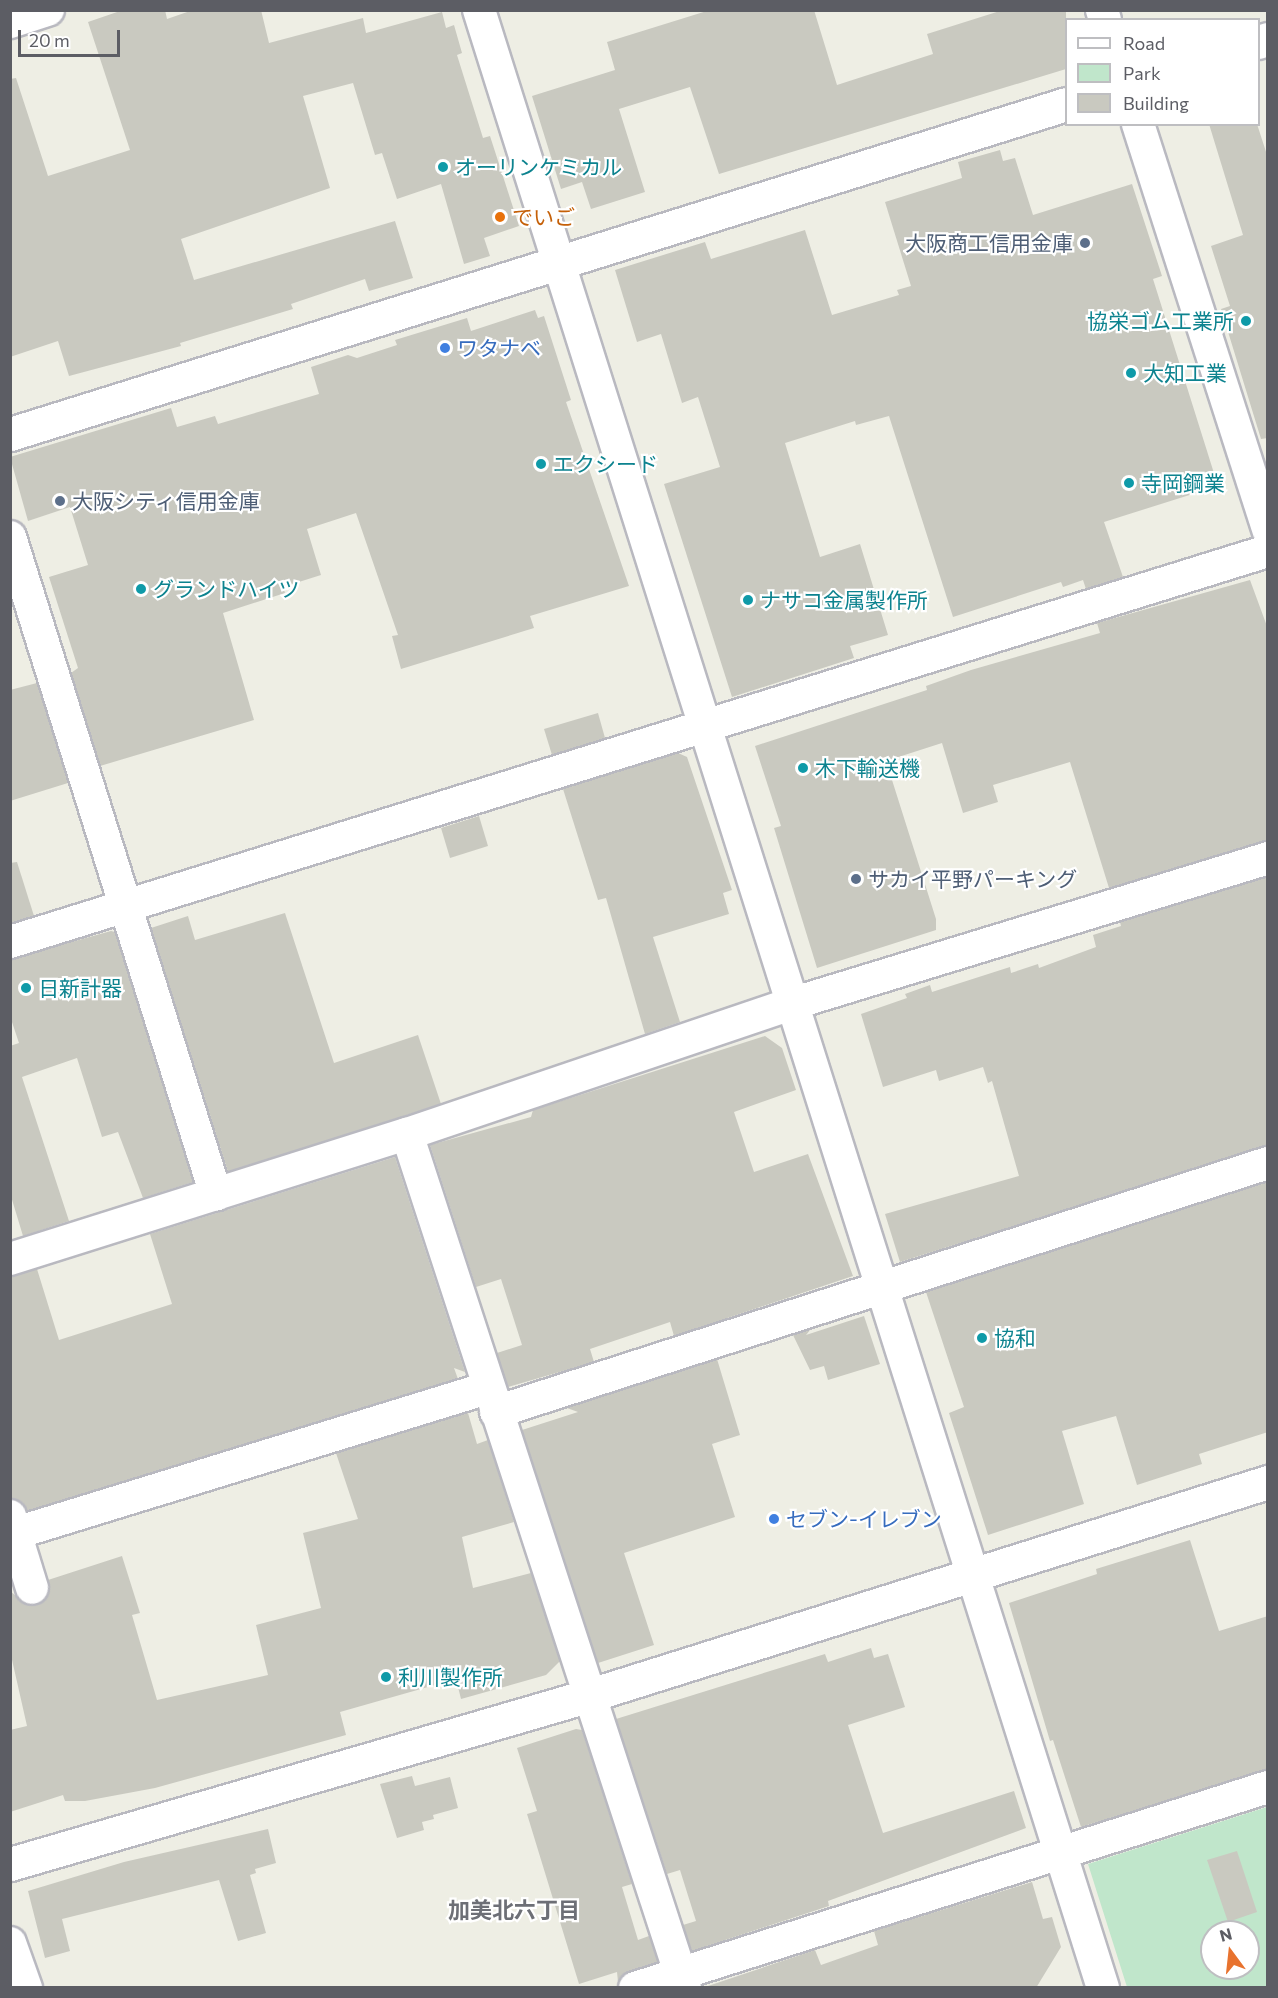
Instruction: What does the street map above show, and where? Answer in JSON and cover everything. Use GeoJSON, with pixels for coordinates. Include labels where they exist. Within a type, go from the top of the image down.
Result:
{"type":"FeatureCollection","features":[{"type":"Feature","properties":{"kind":"street"},"geometry":{"type":"LineString","coordinates":[[10,22],[48,10]]}},
{"type":"Feature","properties":{"kind":"street"},"geometry":{"type":"LineString","coordinates":[[479,10],[705,724],[791,1004],[1104,1988]]}},
{"type":"Feature","properties":{"kind":"street"},"geometry":{"type":"LineString","coordinates":[[10,434],[1065,104]]}},
{"type":"Feature","properties":{"kind":"street"},"geometry":{"type":"LineString","coordinates":[[1139,126],[1268,530]]}},
{"type":"Feature","properties":{"kind":"street"},"geometry":{"type":"LineString","coordinates":[[10,537],[216,1195]]}},
{"type":"Feature","properties":{"kind":"street"},"geometry":{"type":"LineString","coordinates":[[10,942],[705,724],[1268,551]]}},
{"type":"Feature","properties":{"kind":"street"},"geometry":{"type":"LineString","coordinates":[[10,1259],[407,1134],[791,1004],[1268,858]]}},
{"type":"Feature","properties":{"kind":"street"},"geometry":{"type":"LineString","coordinates":[[407,1134],[587,1696],[683,1980]]}},
{"type":"Feature","properties":{"kind":"street"},"geometry":{"type":"LineString","coordinates":[[32,1588],[13,1524],[492,1400],[882,1289],[1268,1163]]}},
{"type":"Feature","properties":{"kind":"street"},"geometry":{"type":"LineString","coordinates":[[10,1864],[587,1696],[1268,1482]]}},
{"type":"Feature","properties":{"kind":"street"},"geometry":{"type":"LineString","coordinates":[[635,1988],[683,1980],[1268,1787]]}},
{"type":"Feature","properties":{"kind":"street"},"geometry":{"type":"LineString","coordinates":[[10,1943],[26,1988]]}},
{"type":"Feature","properties":{"kind":"green space"},"geometry":{"type":"Polygon","coordinates":[[[1267,1807],[1267,1987],[1127,1987],[1088,1864],[1267,1807]]]}},
{"type":"Feature","properties":{"kind":"building"},"geometry":{"type":"Polygon","coordinates":[[[123,10],[165,10],[167,19],[193,10],[261,10],[269,43],[363,18],[366,33],[442,12],[446,28],[454,25],[462,53],[457,55],[483,138],[490,136],[519,226],[484,238],[490,256],[464,264],[441,184],[397,199],[382,153],[375,155],[353,83],[303,96],[330,188],[181,239],[194,280],[395,221],[413,278],[369,291],[365,279],[291,304],[293,309],[180,343],[181,346],[69,376],[58,341],[10,357],[10,79],[16,78],[48,176],[130,150],[88,22],[123,10]]]}},
{"type":"Feature","properties":{"kind":"building"},"geometry":{"type":"Polygon","coordinates":[[[710,10],[814,10],[837,85],[933,54],[927,34],[1003,10],[1066,10],[1065,69],[719,174],[690,87],[619,109],[645,192],[591,209],[582,182],[561,189],[532,96],[615,70],[607,42],[710,10]]]}},
{"type":"Feature","properties":{"kind":"building"},"geometry":{"type":"Polygon","coordinates":[[[1210,126],[1258,126],[1268,158],[1268,438],[1261,439],[1221,309],[1230,306],[1211,246],[1243,235],[1210,126]]]}},
{"type":"Feature","properties":{"kind":"building"},"geometry":{"type":"Polygon","coordinates":[[[1000,150],[1003,161],[1015,158],[1033,215],[1132,184],[1162,276],[1153,279],[1218,486],[1104,522],[1123,577],[1086,589],[1083,580],[1063,587],[1061,582],[953,617],[889,416],[856,425],[855,421],[785,443],[820,557],[860,544],[888,635],[850,646],[854,658],[732,697],[664,484],[720,467],[698,397],[682,403],[661,334],[637,342],[615,270],[705,242],[711,259],[805,230],[832,315],[899,295],[897,290],[911,286],[885,202],[962,178],[958,162],[1000,150]]]}},
{"type":"Feature","properties":{"kind":"building"},"geometry":{"type":"Polygon","coordinates":[[[535,310],[538,318],[544,316],[571,400],[566,402],[629,586],[530,616],[534,628],[401,669],[392,636],[398,635],[356,513],[307,529],[321,575],[283,587],[285,593],[223,613],[254,720],[100,766],[71,673],[78,668],[49,577],[88,565],[70,507],[28,521],[10,457],[171,408],[177,427],[215,416],[218,424],[319,394],[311,367],[348,355],[357,358],[397,345],[395,340],[467,318],[471,331],[535,310]]]}},
{"type":"Feature","properties":{"kind":"building"},"geometry":{"type":"Polygon","coordinates":[[[1250,580],[1268,629],[1268,841],[1109,888],[1070,762],[993,785],[998,802],[963,813],[942,743],[886,761],[936,919],[936,930],[817,968],[774,828],[781,826],[755,746],[927,690],[926,686],[971,670],[1100,633],[1097,623],[1250,580]]]}},
{"type":"Feature","properties":{"kind":"building"},"geometry":{"type":"Polygon","coordinates":[[[37,683],[68,783],[10,801],[10,690],[37,683]]]}},
{"type":"Feature","properties":{"kind":"building"},"geometry":{"type":"Polygon","coordinates":[[[598,713],[605,738],[552,755],[544,729],[598,713]]]}},
{"type":"Feature","properties":{"kind":"building"},"geometry":{"type":"Polygon","coordinates":[[[678,753],[687,757],[732,890],[723,893],[729,914],[653,937],[680,1022],[645,1034],[606,898],[598,900],[563,789],[678,753]]]}},
{"type":"Feature","properties":{"kind":"building"},"geometry":{"type":"Polygon","coordinates":[[[479,816],[488,846],[450,858],[441,828],[479,816]]]}},
{"type":"Feature","properties":{"kind":"building"},"geometry":{"type":"Polygon","coordinates":[[[17,862],[34,916],[10,923],[10,863],[17,862]]]}},
{"type":"Feature","properties":{"kind":"building"},"geometry":{"type":"Polygon","coordinates":[[[1268,877],[1268,1146],[900,1262],[885,1214],[1019,1176],[992,1081],[988,1083],[983,1067],[939,1081],[936,1070],[883,1087],[861,1014],[907,998],[905,994],[930,985],[932,992],[1010,967],[1011,973],[1038,964],[1039,968],[1096,947],[1093,935],[1121,926],[1120,922],[1268,877]]]}},
{"type":"Feature","properties":{"kind":"building"},"geometry":{"type":"Polygon","coordinates":[[[285,913],[334,1063],[418,1035],[441,1104],[228,1172],[151,928],[188,916],[195,940],[285,913]]]}},
{"type":"Feature","properties":{"kind":"building"},"geometry":{"type":"Polygon","coordinates":[[[111,931],[115,932],[193,1182],[143,1198],[118,1132],[102,1137],[77,1058],[22,1077],[69,1221],[23,1236],[10,1193],[10,1046],[19,1043],[10,1016],[10,959],[111,931]]]}},
{"type":"Feature","properties":{"kind":"building"},"geometry":{"type":"Polygon","coordinates":[[[765,1036],[782,1048],[796,1090],[734,1112],[754,1172],[808,1154],[853,1276],[674,1336],[670,1322],[590,1349],[594,1362],[508,1387],[497,1353],[522,1345],[501,1279],[476,1287],[430,1145],[531,1117],[533,1110],[765,1036]]]}},
{"type":"Feature","properties":{"kind":"building"},"geometry":{"type":"Polygon","coordinates":[[[395,1157],[465,1372],[454,1368],[458,1379],[27,1511],[22,1502],[10,1499],[10,1276],[37,1269],[59,1340],[172,1304],[150,1234],[395,1157]]]}},
{"type":"Feature","properties":{"kind":"building"},"geometry":{"type":"Polygon","coordinates":[[[1268,1182],[1268,1432],[1199,1454],[1202,1464],[1137,1485],[1116,1416],[1062,1431],[1084,1504],[988,1535],[949,1413],[964,1407],[926,1292],[1268,1182]]]}},
{"type":"Feature","properties":{"kind":"building"},"geometry":{"type":"Polygon","coordinates":[[[864,1316],[880,1364],[828,1380],[824,1366],[810,1370],[793,1335],[810,1330],[806,1335],[864,1316]]]}},
{"type":"Feature","properties":{"kind":"building"},"geometry":{"type":"Polygon","coordinates":[[[717,1359],[740,1435],[712,1444],[735,1517],[624,1553],[654,1645],[598,1663],[522,1430],[578,1412],[567,1408],[717,1359]]]}},
{"type":"Feature","properties":{"kind":"building"},"geometry":{"type":"Polygon","coordinates":[[[468,1413],[477,1444],[488,1440],[514,1522],[462,1537],[473,1588],[531,1573],[560,1661],[546,1675],[461,1699],[456,1679],[340,1712],[346,1735],[155,1788],[85,1801],[65,1801],[63,1795],[10,1812],[10,1730],[27,1726],[10,1651],[10,1591],[27,1605],[38,1605],[49,1593],[48,1580],[122,1556],[140,1613],[132,1615],[157,1700],[268,1675],[256,1625],[321,1608],[303,1533],[358,1519],[336,1453],[468,1413]]]}},
{"type":"Feature","properties":{"kind":"building"},"geometry":{"type":"Polygon","coordinates":[[[1190,1540],[1219,1631],[1268,1616],[1268,1769],[1081,1827],[1053,1740],[1050,1741],[1009,1603],[1097,1574],[1096,1569],[1190,1540]]]}},
{"type":"Feature","properties":{"kind":"building"},"geometry":{"type":"Polygon","coordinates":[[[871,1648],[874,1658],[888,1654],[905,1707],[848,1725],[883,1833],[1014,1791],[1026,1828],[828,1901],[829,1906],[692,1951],[683,1925],[696,1921],[680,1870],[667,1874],[616,1719],[825,1654],[828,1662],[871,1648]]]}},
{"type":"Feature","properties":{"kind":"building"},"geometry":{"type":"Polygon","coordinates":[[[576,1729],[582,1730],[632,1884],[622,1887],[638,1940],[649,1936],[658,1962],[629,1971],[618,1982],[617,1972],[579,1984],[527,1814],[537,1811],[517,1748],[576,1729]]]}},
{"type":"Feature","properties":{"kind":"building"},"geometry":{"type":"Polygon","coordinates":[[[412,1776],[415,1786],[450,1777],[458,1808],[433,1815],[434,1819],[422,1822],[424,1830],[397,1838],[380,1784],[412,1776]]]}},
{"type":"Feature","properties":{"kind":"building"},"geometry":{"type":"Polygon","coordinates":[[[268,1829],[276,1863],[255,1869],[256,1873],[250,1875],[266,1933],[238,1941],[219,1880],[62,1919],[70,1951],[45,1958],[28,1891],[124,1862],[268,1829]]]}},
{"type":"Feature","properties":{"kind":"building"},"geometry":{"type":"Polygon","coordinates":[[[1237,1851],[1257,1912],[1227,1920],[1207,1860],[1237,1851]]]}},
{"type":"Feature","properties":{"kind":"building"},"geometry":{"type":"Polygon","coordinates":[[[1032,1882],[1043,1919],[1052,1917],[1061,1947],[1036,1988],[702,1988],[815,1950],[821,1965],[878,1945],[874,1931],[1032,1882]]]}},
{"type":"Feature","properties":{"kind":"place","name":"オーリンケミカル"},"geometry":{"type":"Point","coordinates":[443,167]}},
{"type":"Feature","properties":{"kind":"place","name":"でいご"},"geometry":{"type":"Point","coordinates":[500,217]}},
{"type":"Feature","properties":{"kind":"place","name":"大阪商工信用金庫"},"geometry":{"type":"Point","coordinates":[1085,243]}},
{"type":"Feature","properties":{"kind":"place","name":"協栄ゴム工業所"},"geometry":{"type":"Point","coordinates":[1246,321]}},
{"type":"Feature","properties":{"kind":"place","name":"ワタナベ"},"geometry":{"type":"Point","coordinates":[445,348]}},
{"type":"Feature","properties":{"kind":"place","name":"大知工業"},"geometry":{"type":"Point","coordinates":[1131,373]}},
{"type":"Feature","properties":{"kind":"place","name":"エクシード"},"geometry":{"type":"Point","coordinates":[541,464]}},
{"type":"Feature","properties":{"kind":"place","name":"寺岡鋼業"},"geometry":{"type":"Point","coordinates":[1129,483]}},
{"type":"Feature","properties":{"kind":"place","name":"大阪シティ信用金庫"},"geometry":{"type":"Point","coordinates":[60,501]}},
{"type":"Feature","properties":{"kind":"place","name":"グランドハイツ"},"geometry":{"type":"Point","coordinates":[141,589]}},
{"type":"Feature","properties":{"kind":"place","name":"ナサコ金属製作所"},"geometry":{"type":"Point","coordinates":[748,600]}},
{"type":"Feature","properties":{"kind":"place","name":"木下輸送機"},"geometry":{"type":"Point","coordinates":[803,768]}},
{"type":"Feature","properties":{"kind":"place","name":"サカイ平野パーキング"},"geometry":{"type":"Point","coordinates":[856,879]}},
{"type":"Feature","properties":{"kind":"place","name":"日新計器"},"geometry":{"type":"Point","coordinates":[26,988]}},
{"type":"Feature","properties":{"kind":"place","name":"協和"},"geometry":{"type":"Point","coordinates":[982,1338]}},
{"type":"Feature","properties":{"kind":"place","name":"セブン-イレブン"},"geometry":{"type":"Point","coordinates":[774,1519]}},
{"type":"Feature","properties":{"kind":"place","name":"利川製作所"},"geometry":{"type":"Point","coordinates":[386,1677]}},
{"type":"Feature","properties":{"kind":"district","name":"加美北六丁目"},"geometry":{"type":"Point","coordinates":[514,1910]}}]}
